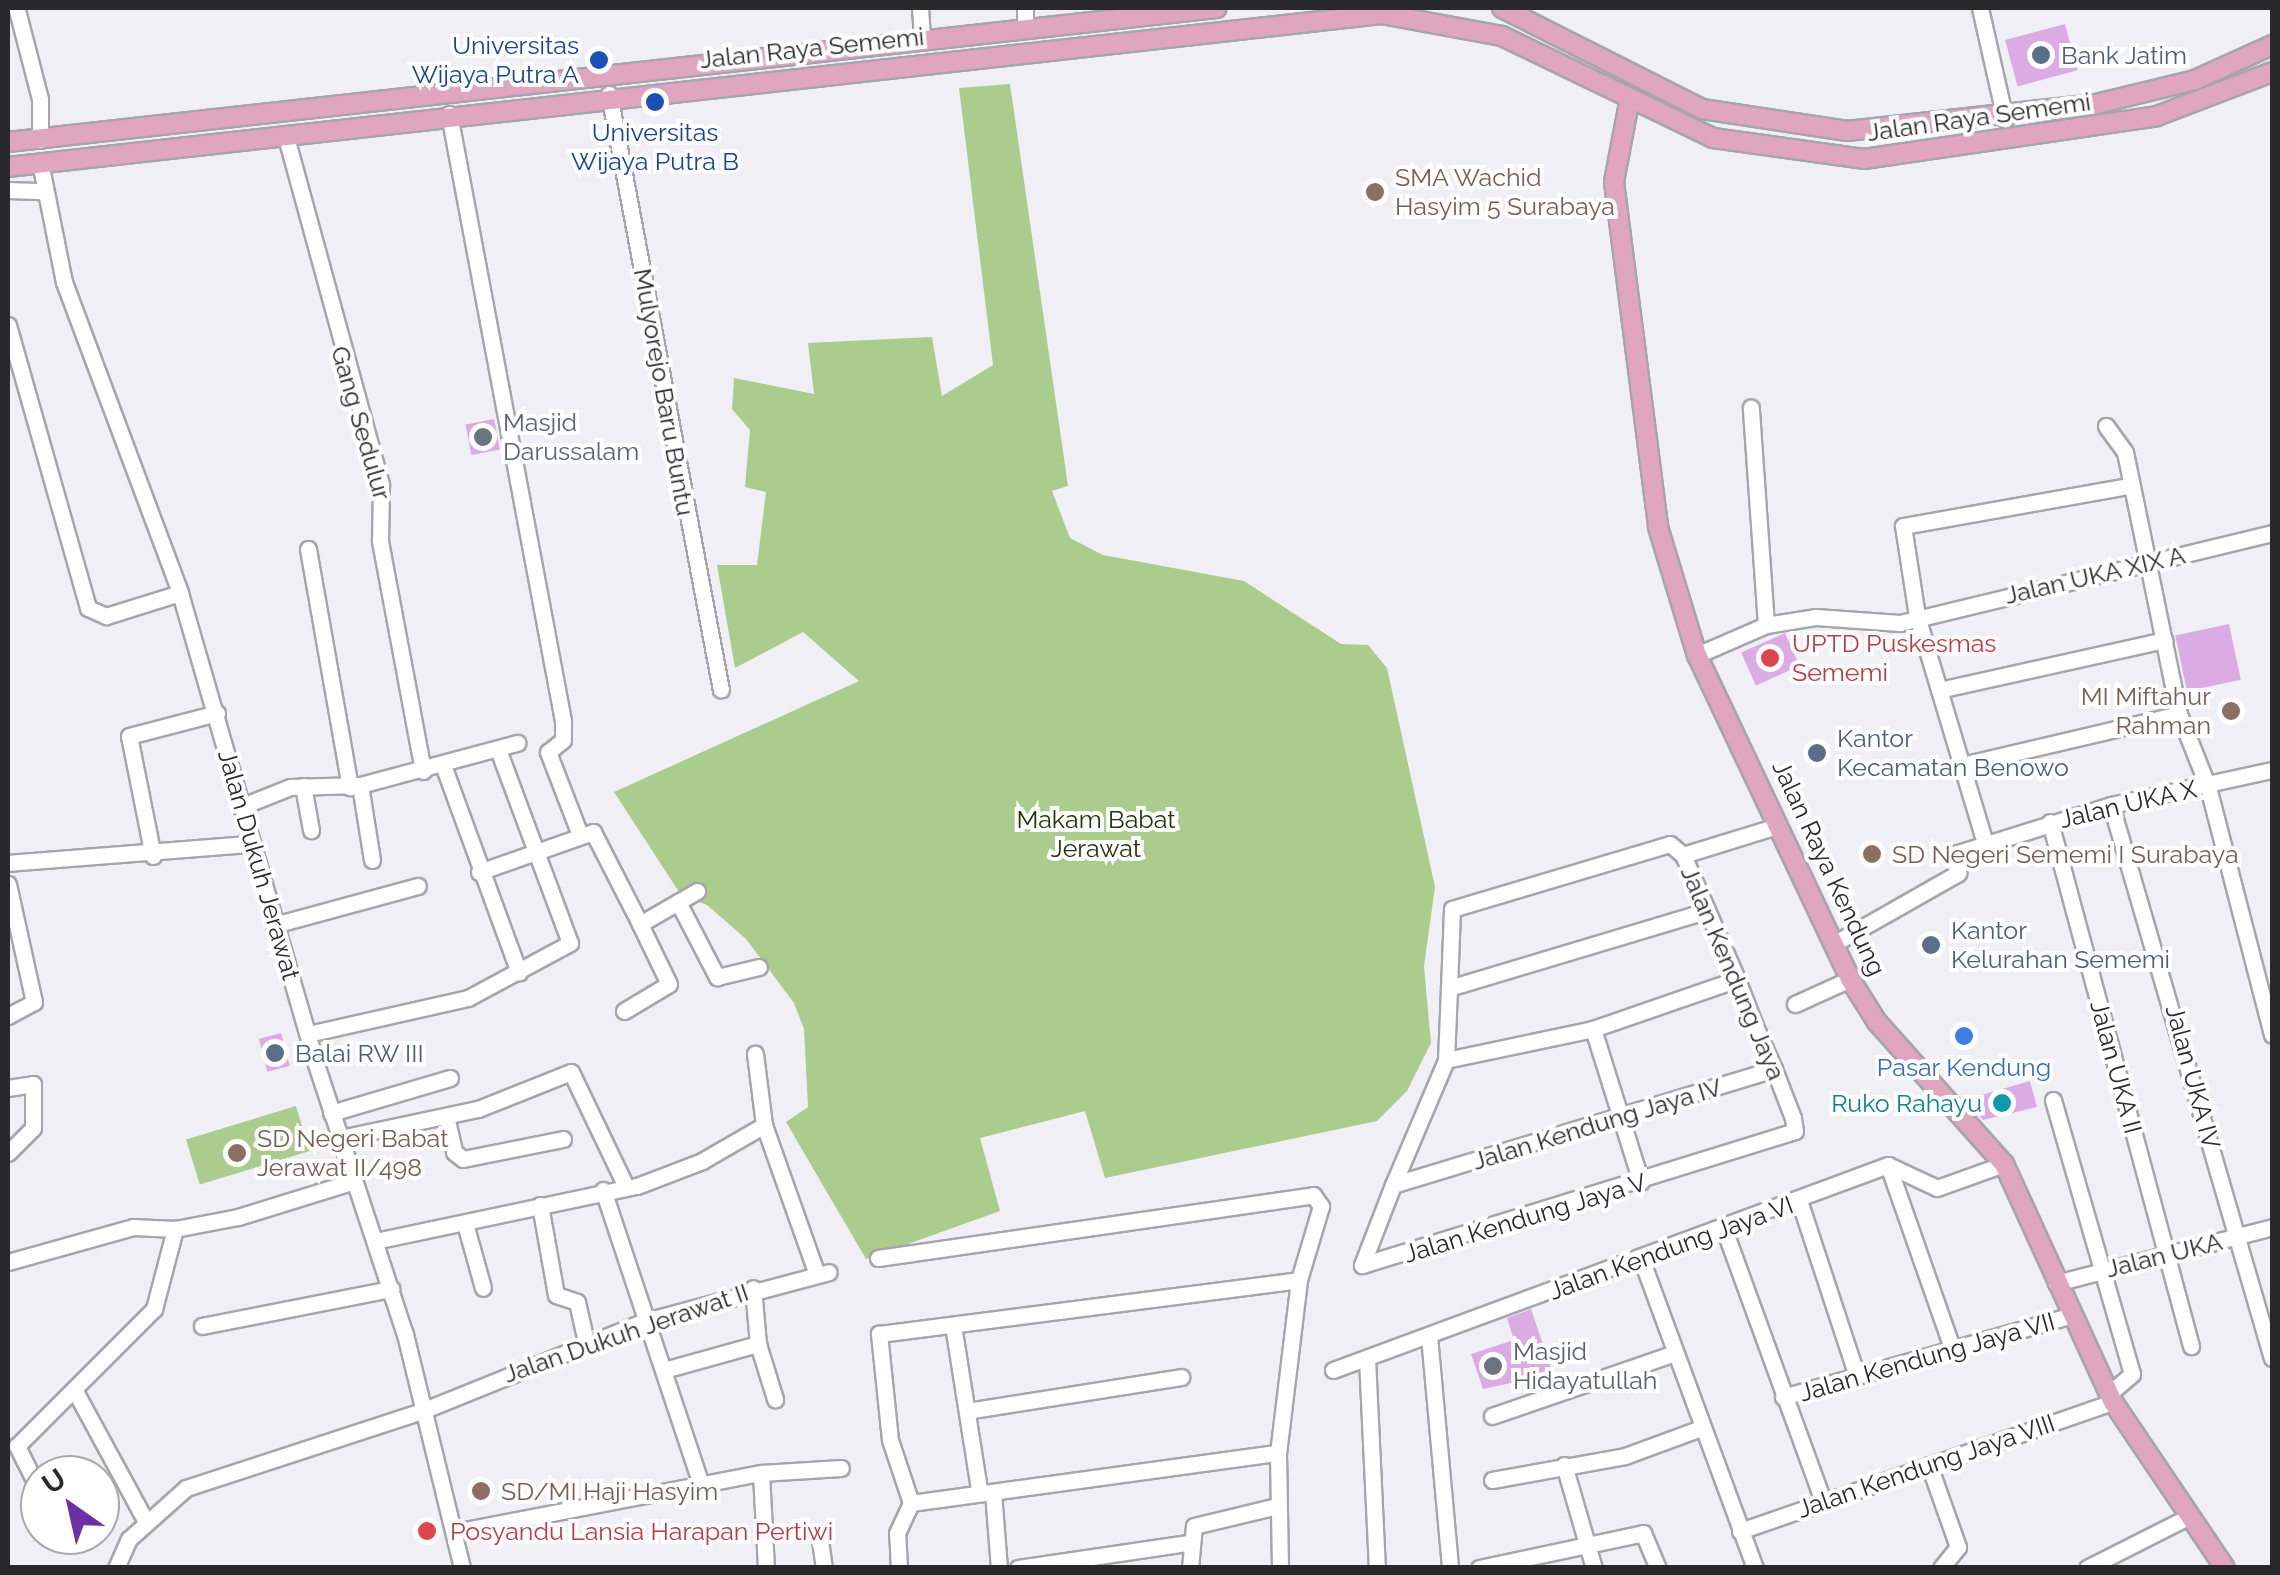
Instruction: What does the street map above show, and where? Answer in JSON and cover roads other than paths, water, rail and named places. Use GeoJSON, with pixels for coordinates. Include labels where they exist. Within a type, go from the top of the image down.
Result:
{"type":"FeatureCollection","features":[{"type":"Feature","properties":{"kind":"main road","name":"Jalan Raya Sememi"},"geometry":{"type":"LineString","coordinates":[[8,142],[1217,8]]}},
{"type":"Feature","properties":{"kind":"main road","name":"Jalan Raya Sememi"},"geometry":{"type":"LineString","coordinates":[[1502,8],[1666,94],[1738,121],[1847,131],[2005,118],[2096,104],[2196,80],[2272,45]]}},
{"type":"Feature","properties":{"kind":"main road","name":"Jalan Raya Sememi"},"geometry":{"type":"LineString","coordinates":[[8,166],[42,182],[974,54],[1404,16],[1502,36],[1630,103],[1743,146],[1864,159],[2101,126],[2203,103],[2272,72]]}},
{"type":"Feature","properties":{"kind":"main road"},"geometry":{"type":"LineString","coordinates":[[972,34],[974,54]]}},
{"type":"Feature","properties":{"kind":"main road"},"geometry":{"type":"LineString","coordinates":[[770,56],[775,79]]}},
{"type":"Feature","properties":{"kind":"main road","name":"Jalan Raya Kendung"},"geometry":{"type":"LineString","coordinates":[[1630,103],[1614,182],[1658,528],[1697,656],[1850,979],[1877,1022],[2004,1164],[2070,1316],[2111,1398],[2225,1568]]}},
{"type":"Feature","properties":{"kind":"main road"},"geometry":{"type":"LineString","coordinates":[[2096,104],[2101,126]]}},
{"type":"Feature","properties":{"kind":"street"},"geometry":{"type":"LineString","coordinates":[[920,8],[922,38]]}},
{"type":"Feature","properties":{"kind":"street"},"geometry":{"type":"LineString","coordinates":[[1025,8],[1025,28]]}},
{"type":"Feature","properties":{"kind":"street"},"geometry":{"type":"LineString","coordinates":[[1980,8],[2005,118]]}},
{"type":"Feature","properties":{"kind":"street"},"geometry":{"type":"LineString","coordinates":[[17,10],[40,99],[40,140]]}},
{"type":"Feature","properties":{"kind":"street","name":"Mulyorejo Baru Buntu"},"geometry":{"type":"LineString","coordinates":[[612,103],[720,690]]}},
{"type":"Feature","properties":{"kind":"street"},"geometry":{"type":"LineString","coordinates":[[450,124],[563,740],[548,752],[580,836]]}},
{"type":"Feature","properties":{"kind":"street","name":"Gang Sedulur"},"geometry":{"type":"LineString","coordinates":[[286,147],[381,485],[380,541],[423,770]]}},
{"type":"Feature","properties":{"kind":"street"},"geometry":{"type":"LineString","coordinates":[[8,190],[42,182]]}},
{"type":"Feature","properties":{"kind":"street","name":"Jalan Dukuh Jerawat"},"geometry":{"type":"LineString","coordinates":[[42,182],[64,282],[180,593],[217,713],[274,925],[427,1409],[459,1531],[462,1568]]}},
{"type":"Feature","properties":{"kind":"street"},"geometry":{"type":"LineString","coordinates":[[8,324],[88,608],[106,616],[180,593]]}},
{"type":"Feature","properties":{"kind":"street"},"geometry":{"type":"LineString","coordinates":[[1751,408],[1766,625]]}},
{"type":"Feature","properties":{"kind":"street"},"geometry":{"type":"LineString","coordinates":[[2106,426],[2125,452],[2128,486],[2150,562],[2179,714],[2208,786],[2272,1035]]}},
{"type":"Feature","properties":{"kind":"street"},"geometry":{"type":"LineString","coordinates":[[1834,943],[1958,872],[1958,854],[1985,842],[1917,616],[1906,522],[2128,486]]}},
{"type":"Feature","properties":{"kind":"street","name":"Jalan UKA XIX A"},"geometry":{"type":"LineString","coordinates":[[1697,656],[1766,625],[1816,617],[1864,623],[1917,616],[2272,533]]}},
{"type":"Feature","properties":{"kind":"street"},"geometry":{"type":"LineString","coordinates":[[308,550],[372,860]]}},
{"type":"Feature","properties":{"kind":"street"},"geometry":{"type":"LineString","coordinates":[[1940,690],[2165,640]]}},
{"type":"Feature","properties":{"kind":"street"},"geometry":{"type":"LineString","coordinates":[[153,856],[129,736],[217,713]]}},
{"type":"Feature","properties":{"kind":"street"},"geometry":{"type":"LineString","coordinates":[[1962,765],[2179,714]]}},
{"type":"Feature","properties":{"kind":"street"},"geometry":{"type":"LineString","coordinates":[[240,807],[303,786],[355,786],[444,765],[517,742]]}},
{"type":"Feature","properties":{"kind":"street"},"geometry":{"type":"LineString","coordinates":[[308,1034],[468,998],[519,973],[572,938],[498,749]]}},
{"type":"Feature","properties":{"kind":"street"},"geometry":{"type":"LineString","coordinates":[[444,765],[479,872],[519,973]]}},
{"type":"Feature","properties":{"kind":"street","name":"Jalan UKA X"},"geometry":{"type":"LineString","coordinates":[[1985,842],[2111,805],[2272,771]]}},
{"type":"Feature","properties":{"kind":"street"},"geometry":{"type":"LineString","coordinates":[[303,786],[310,830]]}},
{"type":"Feature","properties":{"kind":"street","name":"Jalan UKA IV"},"geometry":{"type":"LineString","coordinates":[[2111,805],[2272,1358]]}},
{"type":"Feature","properties":{"kind":"street","name":"Jalan UKA II"},"geometry":{"type":"LineString","coordinates":[[2050,822],[2191,1346]]}},
{"type":"Feature","properties":{"kind":"street","name":"Jalan Kendung Jaya"},"geometry":{"type":"LineString","coordinates":[[1777,826],[1683,855],[1796,1127]]}},
{"type":"Feature","properties":{"kind":"street"},"geometry":{"type":"LineString","coordinates":[[479,872],[580,836],[599,836],[669,985],[624,1011]]}},
{"type":"Feature","properties":{"kind":"street"},"geometry":{"type":"LineString","coordinates":[[8,862],[153,856],[250,844]]}},
{"type":"Feature","properties":{"kind":"street"},"geometry":{"type":"LineString","coordinates":[[1393,1185],[1446,1060],[1452,909],[1670,844],[1683,855]]}},
{"type":"Feature","properties":{"kind":"street"},"geometry":{"type":"LineString","coordinates":[[8,884],[13,936],[34,1002],[8,1016]]}},
{"type":"Feature","properties":{"kind":"street"},"geometry":{"type":"LineString","coordinates":[[274,925],[418,886]]}},
{"type":"Feature","properties":{"kind":"street"},"geometry":{"type":"LineString","coordinates":[[640,924],[697,891]]}},
{"type":"Feature","properties":{"kind":"street"},"geometry":{"type":"LineString","coordinates":[[678,902],[717,977],[759,968]]}},
{"type":"Feature","properties":{"kind":"street"},"geometry":{"type":"LineString","coordinates":[[1448,988],[1534,966],[1706,911]]}},
{"type":"Feature","properties":{"kind":"street"},"geometry":{"type":"LineString","coordinates":[[1446,1060],[1593,1029],[1737,979]]}},
{"type":"Feature","properties":{"kind":"street"},"geometry":{"type":"LineString","coordinates":[[1795,1004],[1850,979]]}},
{"type":"Feature","properties":{"kind":"street"},"geometry":{"type":"LineString","coordinates":[[1593,1029],[1625,1114],[1642,1182]]}},
{"type":"Feature","properties":{"kind":"street"},"geometry":{"type":"LineString","coordinates":[[375,1241],[466,1227],[540,1205],[626,1187],[702,1161],[764,1124],[755,1054]]}},
{"type":"Feature","properties":{"kind":"street","name":"Jalan Kendung Jaya IV"},"geometry":{"type":"LineString","coordinates":[[1393,1185],[1774,1069]]}},
{"type":"Feature","properties":{"kind":"street"},"geometry":{"type":"LineString","coordinates":[[340,1138],[446,1116],[571,1072],[626,1187]]}},
{"type":"Feature","properties":{"kind":"street"},"geometry":{"type":"LineString","coordinates":[[331,1113],[450,1078]]}},
{"type":"Feature","properties":{"kind":"street"},"geometry":{"type":"LineString","coordinates":[[8,1088],[33,1084],[33,1128],[8,1153]]}},
{"type":"Feature","properties":{"kind":"street"},"geometry":{"type":"LineString","coordinates":[[2053,1100],[2132,1374],[2111,1398]]}},
{"type":"Feature","properties":{"kind":"street"},"geometry":{"type":"LineString","coordinates":[[446,1116],[454,1152],[462,1158],[563,1139]]}},
{"type":"Feature","properties":{"kind":"street","name":"Jalan Dukuh Jerawat II"},"geometry":{"type":"LineString","coordinates":[[116,1568],[146,1522],[186,1488],[427,1409],[646,1321],[754,1288],[823,1273],[764,1124]]}},
{"type":"Feature","properties":{"kind":"street","name":"Jalan Kendung Jaya V"},"geometry":{"type":"LineString","coordinates":[[1393,1185],[1359,1259],[1366,1268],[1642,1182],[1796,1127]]}},
{"type":"Feature","properties":{"kind":"street"},"geometry":{"type":"LineString","coordinates":[[1888,1165],[1937,1188],[2004,1164]]}},
{"type":"Feature","properties":{"kind":"street"},"geometry":{"type":"LineString","coordinates":[[1888,1165],[1952,1348]]}},
{"type":"Feature","properties":{"kind":"street","name":"Jalan Kendung Jaya VI"},"geometry":{"type":"LineString","coordinates":[[1332,1370],[1642,1261],[1888,1165]]}},
{"type":"Feature","properties":{"kind":"street"},"geometry":{"type":"LineString","coordinates":[[8,1263],[133,1228],[175,1229],[354,1181]]}},
{"type":"Feature","properties":{"kind":"street"},"geometry":{"type":"LineString","coordinates":[[603,1190],[704,1490]]}},
{"type":"Feature","properties":{"kind":"street"},"geometry":{"type":"LineString","coordinates":[[878,1258],[1300,1192],[1321,1206],[1299,1280],[1278,1453],[1280,1568]]}},
{"type":"Feature","properties":{"kind":"street"},"geometry":{"type":"LineString","coordinates":[[1800,1200],[1857,1376]]}},
{"type":"Feature","properties":{"kind":"street"},"geometry":{"type":"LineString","coordinates":[[540,1205],[556,1295],[578,1302],[586,1342]]}},
{"type":"Feature","properties":{"kind":"street"},"geometry":{"type":"LineString","coordinates":[[466,1227],[483,1288]]}},
{"type":"Feature","properties":{"kind":"street","name":"Jalan UKA"},"geometry":{"type":"LineString","coordinates":[[2056,1283],[2272,1227]]}},
{"type":"Feature","properties":{"kind":"street"},"geometry":{"type":"LineString","coordinates":[[22,1455],[17,1446],[154,1309],[175,1229]]}},
{"type":"Feature","properties":{"kind":"street"},"geometry":{"type":"LineString","coordinates":[[1724,1229],[1823,1501]]}},
{"type":"Feature","properties":{"kind":"street"},"geometry":{"type":"LineString","coordinates":[[1642,1261],[1755,1568]]}},
{"type":"Feature","properties":{"kind":"street"},"geometry":{"type":"LineString","coordinates":[[899,1568],[897,1534],[911,1502],[890,1440],[875,1340],[887,1331],[1299,1280]]}},
{"type":"Feature","properties":{"kind":"street"},"geometry":{"type":"LineString","coordinates":[[202,1326],[391,1288]]}},
{"type":"Feature","properties":{"kind":"street"},"geometry":{"type":"LineString","coordinates":[[754,1288],[758,1344],[774,1399]]}},
{"type":"Feature","properties":{"kind":"street","name":"Jalan Kendung Jaya VII"},"geometry":{"type":"LineString","coordinates":[[1784,1397],[2070,1316]]}},
{"type":"Feature","properties":{"kind":"street"},"geometry":{"type":"LineString","coordinates":[[953,1324],[998,1568]]}},
{"type":"Feature","properties":{"kind":"street"},"geometry":{"type":"LineString","coordinates":[[1429,1336],[1450,1568]]}},
{"type":"Feature","properties":{"kind":"street"},"geometry":{"type":"LineString","coordinates":[[664,1370],[758,1344]]}},
{"type":"Feature","properties":{"kind":"street"},"geometry":{"type":"LineString","coordinates":[[1492,1416],[1675,1353]]}},
{"type":"Feature","properties":{"kind":"street"},"geometry":{"type":"LineString","coordinates":[[1367,1358],[1377,1568]]}},
{"type":"Feature","properties":{"kind":"street"},"geometry":{"type":"LineString","coordinates":[[967,1412],[1181,1377]]}},
{"type":"Feature","properties":{"kind":"street"},"geometry":{"type":"LineString","coordinates":[[74,1391],[146,1522]]}},
{"type":"Feature","properties":{"kind":"street","name":"Jalan Kendung Jaya VIII"},"geometry":{"type":"LineString","coordinates":[[1740,1531],[2111,1398]]}},
{"type":"Feature","properties":{"kind":"street"},"geometry":{"type":"LineString","coordinates":[[1492,1480],[1625,1456],[1701,1428]]}},
{"type":"Feature","properties":{"kind":"street"},"geometry":{"type":"LineString","coordinates":[[911,1502],[1278,1453]]}},
{"type":"Feature","properties":{"kind":"street"},"geometry":{"type":"LineString","coordinates":[[1564,1465],[1594,1568]]}},
{"type":"Feature","properties":{"kind":"street"},"geometry":{"type":"LineString","coordinates":[[1929,1465],[1958,1547],[1941,1568]]}},
{"type":"Feature","properties":{"kind":"street"},"geometry":{"type":"LineString","coordinates":[[459,1531],[704,1490],[761,1474],[841,1468]]}},
{"type":"Feature","properties":{"kind":"street"},"geometry":{"type":"LineString","coordinates":[[761,1474],[766,1568]]}},
{"type":"Feature","properties":{"kind":"street"},"geometry":{"type":"LineString","coordinates":[[1190,1568],[1188,1543],[1197,1525],[1277,1506]]}},
{"type":"Feature","properties":{"kind":"street"},"geometry":{"type":"LineString","coordinates":[[2087,1568],[2190,1516]]}},
{"type":"Feature","properties":{"kind":"street"},"geometry":{"type":"LineString","coordinates":[[1480,1568],[1520,1564],[1642,1533],[1658,1568]]}},
{"type":"Feature","properties":{"kind":"street"},"geometry":{"type":"LineString","coordinates":[[820,1540],[824,1568]]}},
{"type":"Feature","properties":{"kind":"street"},"geometry":{"type":"LineString","coordinates":[[1018,1568],[1188,1543]]}},
{"type":"Feature","properties":{"kind":"place","name":"Bank Jatim"},"geometry":{"type":"Point","coordinates":[2041,55]}},
{"type":"Feature","properties":{"kind":"place","name":"Universitas Wijaya Putra A"},"geometry":{"type":"Point","coordinates":[599,60]}},
{"type":"Feature","properties":{"kind":"place","name":"Universitas Wijaya Putra B"},"geometry":{"type":"Point","coordinates":[655,102]}},
{"type":"Feature","properties":{"kind":"place","name":"SMA Wachid Hasyim 5 Surabaya"},"geometry":{"type":"Point","coordinates":[1375,192]}},
{"type":"Feature","properties":{"kind":"place","name":"Masjid Darussalam"},"geometry":{"type":"Point","coordinates":[483,437]}},
{"type":"Feature","properties":{"kind":"place","name":"UPTD Puskesmas Sememi"},"geometry":{"type":"Point","coordinates":[1770,658]}},
{"type":"Feature","properties":{"kind":"place","name":"MI Miftahur Rahman"},"geometry":{"type":"Point","coordinates":[2231,711]}},
{"type":"Feature","properties":{"kind":"place","name":"Kantor Kecamatan Benowo"},"geometry":{"type":"Point","coordinates":[1817,753]}},
{"type":"Feature","properties":{"kind":"place","name":"SD Negeri Sememi I Surabaya"},"geometry":{"type":"Point","coordinates":[1872,854]}},
{"type":"Feature","properties":{"kind":"place","name":"Kantor Kelurahan Sememi"},"geometry":{"type":"Point","coordinates":[1931,945]}},
{"type":"Feature","properties":{"kind":"place","name":"Pasar Kendung"},"geometry":{"type":"Point","coordinates":[1964,1036]}},
{"type":"Feature","properties":{"kind":"place","name":"Balai RW III"},"geometry":{"type":"Point","coordinates":[275,1053]}},
{"type":"Feature","properties":{"kind":"place","name":"Ruko Rahayu"},"geometry":{"type":"Point","coordinates":[2002,1103]}},
{"type":"Feature","properties":{"kind":"place","name":"SD Negeri Babat Jerawat II/498"},"geometry":{"type":"Point","coordinates":[237,1153]}},
{"type":"Feature","properties":{"kind":"place","name":"Masjid Hidayatullah"},"geometry":{"type":"Point","coordinates":[1493,1366]}},
{"type":"Feature","properties":{"kind":"place","name":"SD/MI Haji Hasyim"},"geometry":{"type":"Point","coordinates":[481,1491]}},
{"type":"Feature","properties":{"kind":"place","name":"Posyandu Lansia Harapan Pertiwi"},"geometry":{"type":"Point","coordinates":[427,1531]}},
{"type":"Feature","properties":{"kind":"park label","name":"Makam Babat Jerawat"},"geometry":{"type":"Point","coordinates":[1096,834]}}]}
